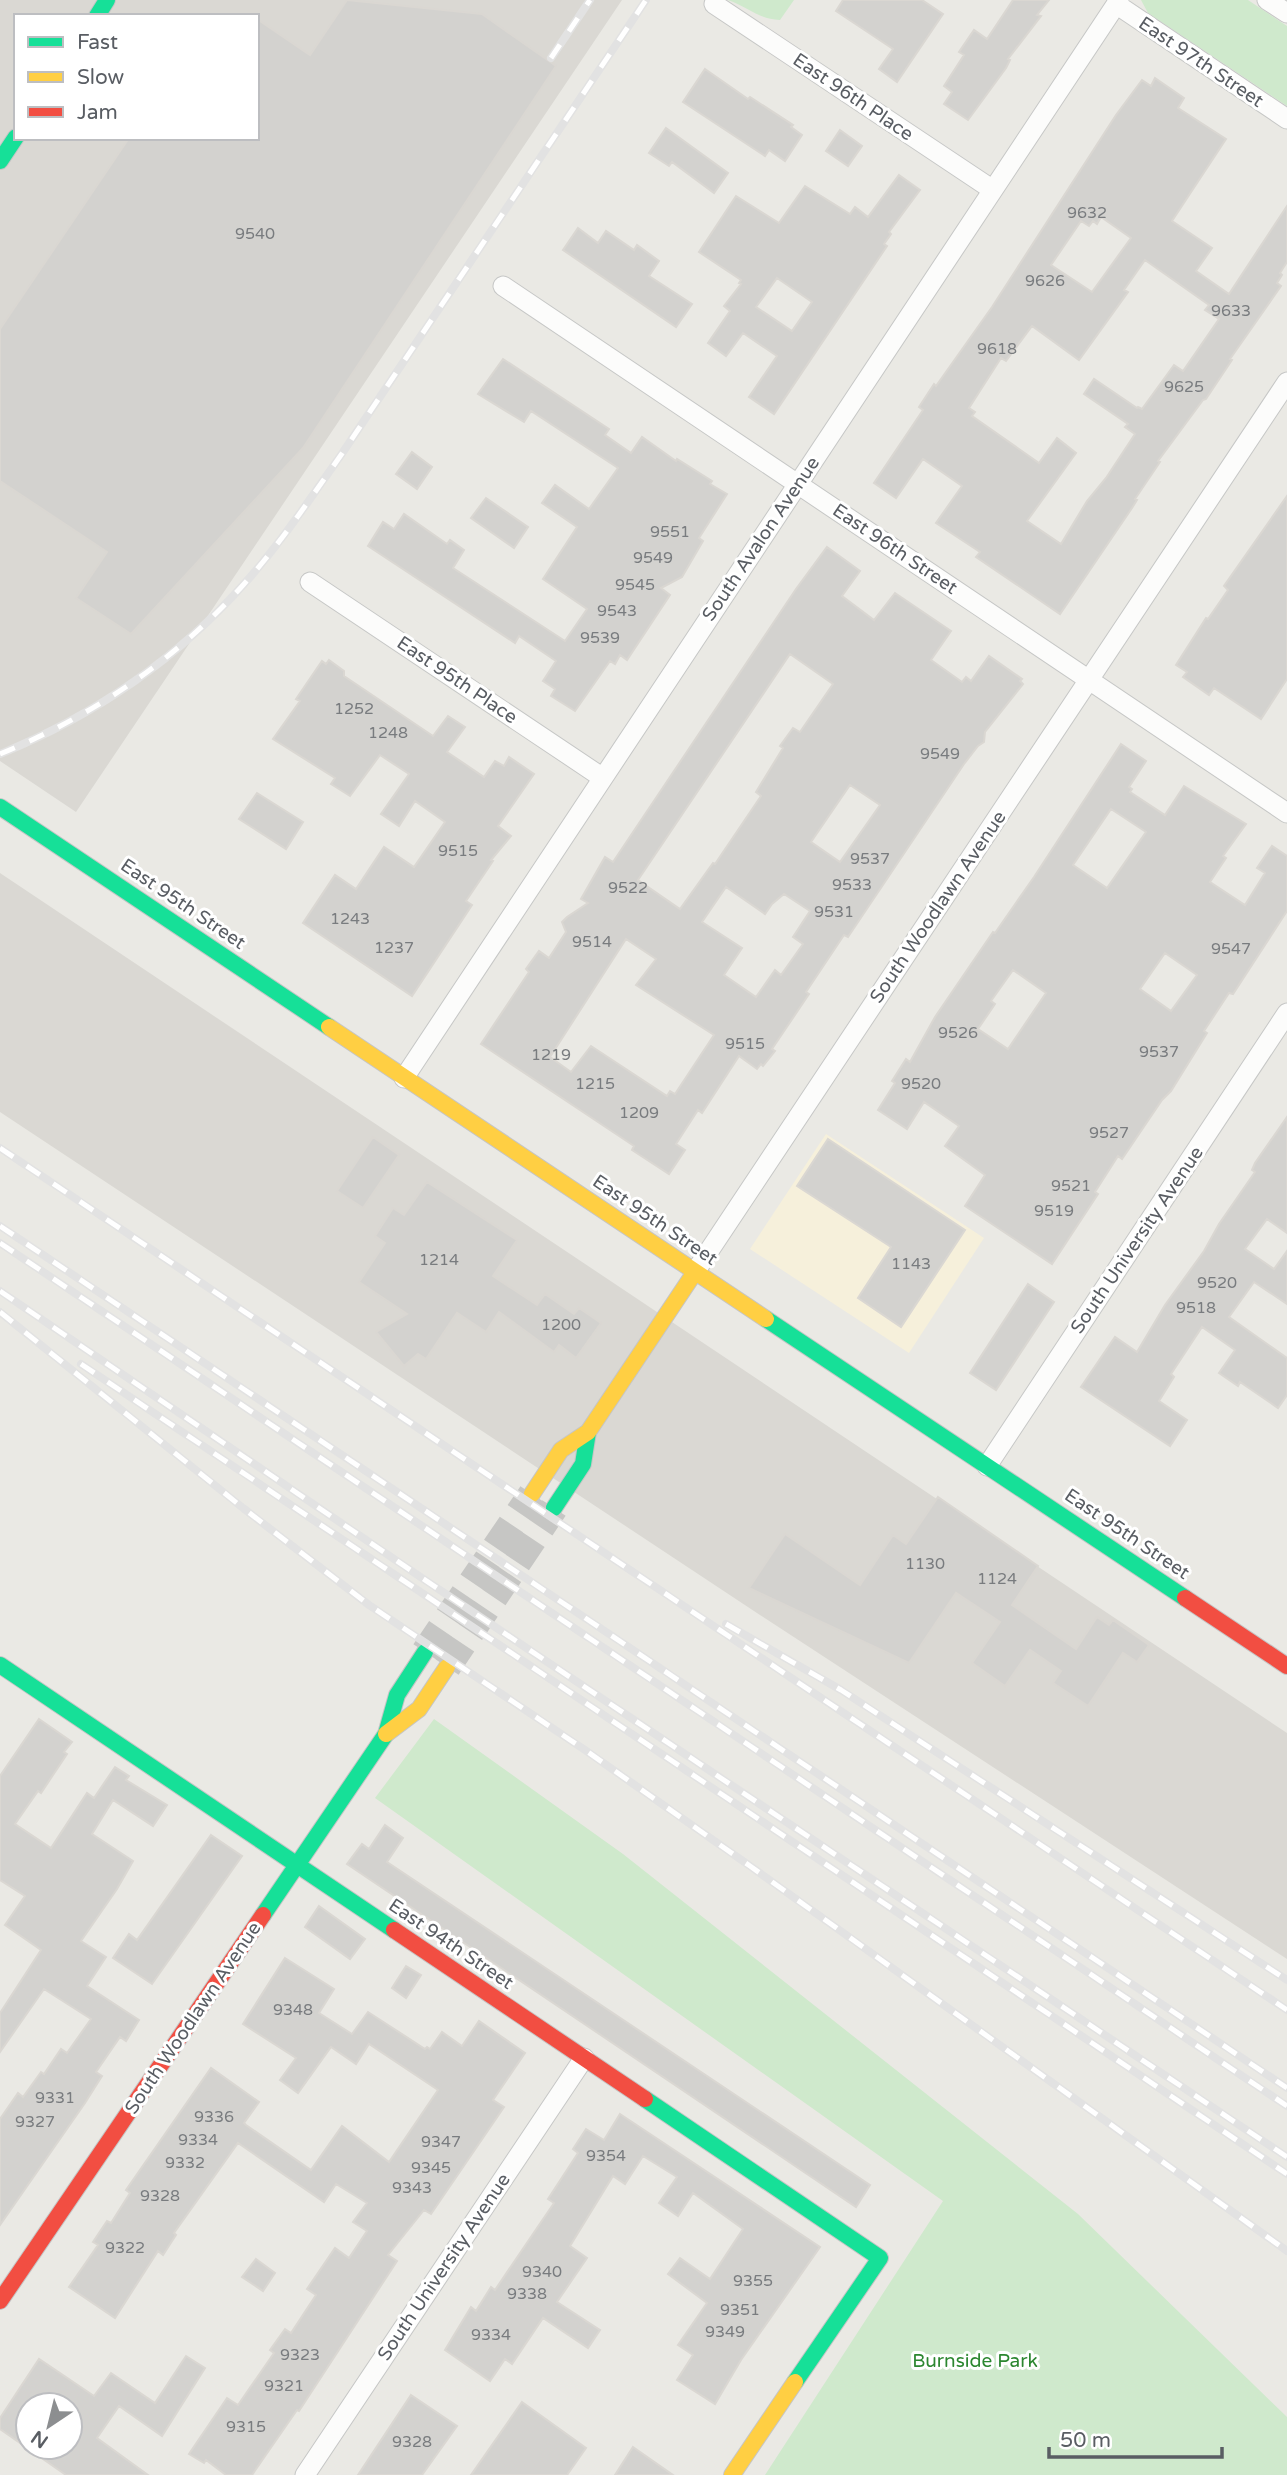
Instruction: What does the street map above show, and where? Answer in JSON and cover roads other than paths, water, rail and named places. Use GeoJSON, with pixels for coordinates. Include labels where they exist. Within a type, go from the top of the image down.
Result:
{"type":"FeatureCollection","features":[{"type":"Feature","properties":{"kind":"street"},"geometry":{"type":"LineString","coordinates":[[1267,0],[1287,13]]}},
{"type":"Feature","properties":{"kind":"street","name":"East 97th Street"},"geometry":{"type":"LineString","coordinates":[[1117,2],[1287,119]]}},
{"type":"Feature","properties":{"kind":"street","name":"South Avalon Avenue"},"geometry":{"type":"LineString","coordinates":[[404,1078],[1117,2]]}},
{"type":"Feature","properties":{"kind":"street","name":"East 96th Place"},"geometry":{"type":"LineString","coordinates":[[714,4],[993,190]]}},
{"type":"Feature","properties":{"kind":"street"},"geometry":{"type":"LineString","coordinates":[[0,161],[14,140]]}},
{"type":"Feature","properties":{"kind":"street","name":"East 96th Street"},"geometry":{"type":"LineString","coordinates":[[503,286],[1287,813]]}},
{"type":"Feature","properties":{"kind":"street","name":"South Woodlawn Avenue"},"geometry":{"type":"LineString","coordinates":[[532,1494],[561,1450],[588,1432],[1287,382]]}},
{"type":"Feature","properties":{"kind":"street","name":"East 95th Place"},"geometry":{"type":"LineString","coordinates":[[310,582],[603,778]]}},
{"type":"Feature","properties":{"kind":"street","name":"East 95th Street"},"geometry":{"type":"LineString","coordinates":[[0,807],[987,1466],[1284,1657]]}},
{"type":"Feature","properties":{"kind":"street","name":"South University Avenue"},"geometry":{"type":"LineString","coordinates":[[987,1466],[1287,1013]]}},
{"type":"Feature","properties":{"kind":"street","name":"South Woodlawn Avenue"},"geometry":{"type":"LineString","coordinates":[[554,1508],[583,1464],[588,1432]]}},
{"type":"Feature","properties":{"kind":"street","name":"South Woodlawn Avenue"},"geometry":{"type":"LineString","coordinates":[[386,1734],[397,1695],[425,1653]]}},
{"type":"Feature","properties":{"kind":"street","name":"South Woodlawn Avenue"},"geometry":{"type":"LineString","coordinates":[[0,2301],[386,1734],[418,1709],[447,1667]]}},
{"type":"Feature","properties":{"kind":"street","name":"East 94th Street"},"geometry":{"type":"LineString","coordinates":[[2,1671],[880,2258],[732,2475]]}},
{"type":"Feature","properties":{"kind":"street","name":"South University Avenue"},"geometry":{"type":"LineString","coordinates":[[305,2475],[584,2058]]}},
{"type":"Feature","properties":{"kind":"tunnel"},"geometry":{"type":"LineString","coordinates":[[425,1652],[532,1494]]}},
{"type":"Feature","properties":{"kind":"tunnel"},"geometry":{"type":"LineString","coordinates":[[447,1667],[554,1508]]}},
{"type":"Feature","properties":{"kind":"railway"},"geometry":{"type":"LineString","coordinates":[[551,58],[590,0]]}},
{"type":"Feature","properties":{"kind":"railway"},"geometry":{"type":"LineString","coordinates":[[0,754],[68,722],[132,683],[191,637],[257,569],[341,455],[646,0]]}},
{"type":"Feature","properties":{"kind":"railway"},"geometry":{"type":"LineString","coordinates":[[0,1148],[1287,2010]]}},
{"type":"Feature","properties":{"kind":"railway"},"geometry":{"type":"LineString","coordinates":[[0,1226],[1287,2088]]}},
{"type":"Feature","properties":{"kind":"railway"},"geometry":{"type":"LineString","coordinates":[[0,1243],[1287,2106]]}},
{"type":"Feature","properties":{"kind":"railway"},"geometry":{"type":"LineString","coordinates":[[0,1291],[422,1578],[1287,2157]]}},
{"type":"Feature","properties":{"kind":"railway"},"geometry":{"type":"LineString","coordinates":[[0,1312],[243,1508],[369,1605],[585,1750],[750,1866],[1287,2251]]}},
{"type":"Feature","properties":{"kind":"railway"},"geometry":{"type":"LineString","coordinates":[[81,1364],[1287,2174]]}},
{"type":"Feature","properties":{"kind":"railway"},"geometry":{"type":"LineString","coordinates":[[726,1624],[841,1690],[1287,1980]]}},
{"type":"Feature","properties":{"kind":"park label","name":"Burnside Park"},"geometry":{"type":"Point","coordinates":[975,2361]}}]}
